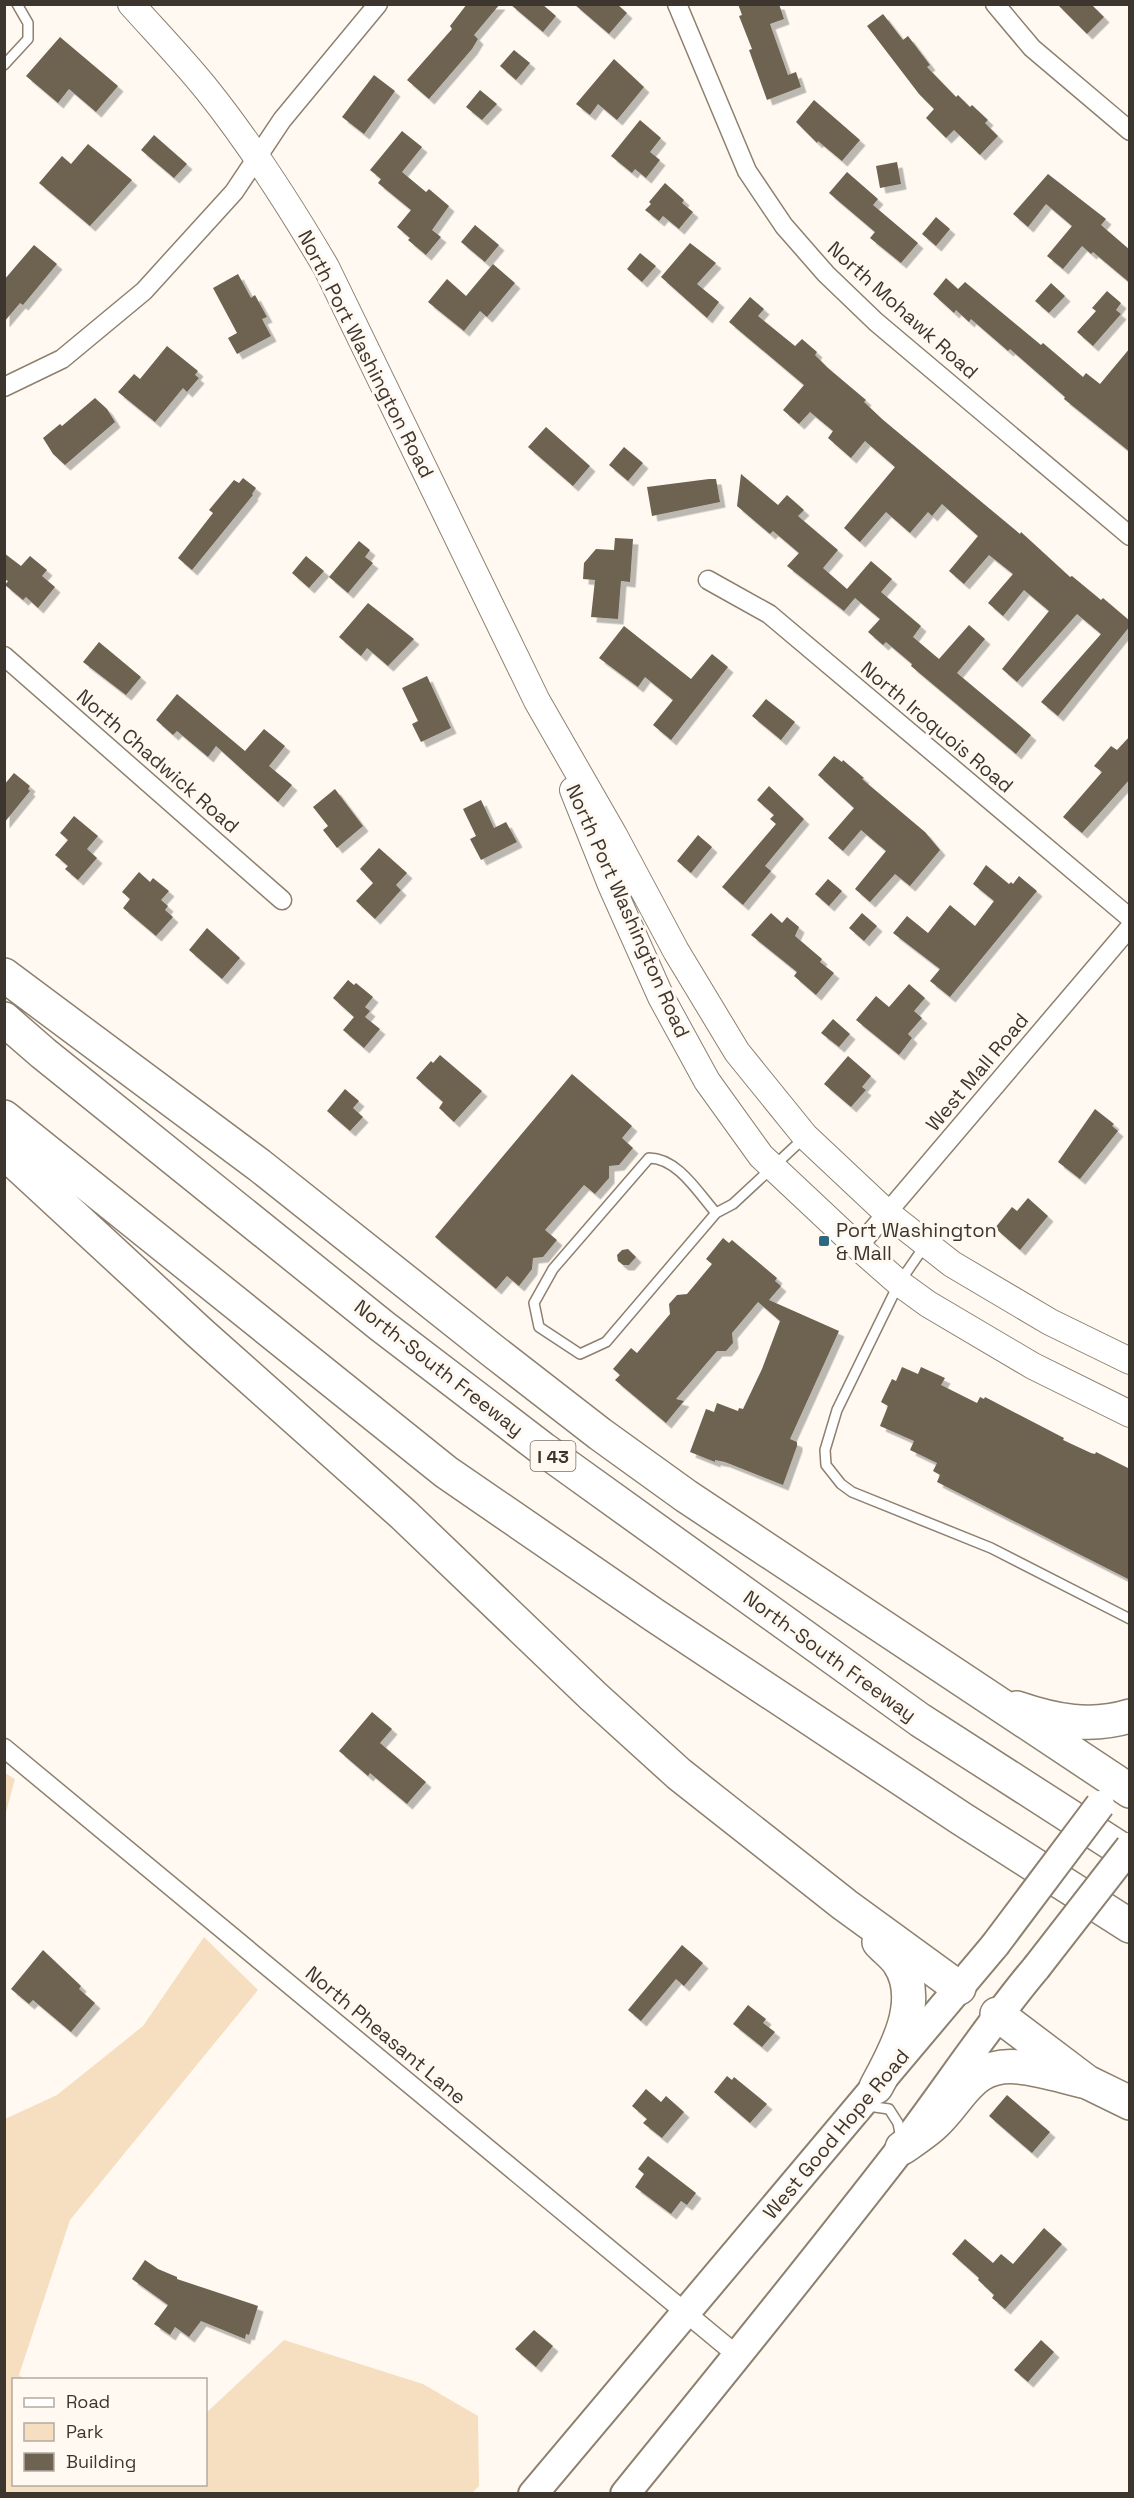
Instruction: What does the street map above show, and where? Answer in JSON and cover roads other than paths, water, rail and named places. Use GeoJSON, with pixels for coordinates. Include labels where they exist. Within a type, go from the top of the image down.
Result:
{"type":"FeatureCollection","features":[{"type":"Feature","properties":{"kind":"highway"},"geometry":{"type":"LineString","coordinates":[[4,975],[259,1165],[600,1434],[686,1496],[1119,1787]]}},
{"type":"Feature","properties":{"kind":"highway","name":"North-South Freeway"},"geometry":{"type":"LineString","coordinates":[[4,1019],[43,1053],[382,1326],[543,1449],[920,1720],[1130,1855]]}},
{"type":"Feature","properties":{"kind":"highway"},"geometry":{"type":"LineString","coordinates":[[4,1116],[446,1472],[654,1615],[1130,1926]]}},
{"type":"Feature","properties":{"kind":"highway"},"geometry":{"type":"LineString","coordinates":[[4,1152],[200,1333],[404,1515],[593,1696],[688,1781],[845,1905],[959,1988]]}},
{"type":"Feature","properties":{"kind":"highway"},"geometry":{"type":"LineString","coordinates":[[986,1697],[1033,1713],[1080,1723],[1110,1722],[1130,1716]]}},
{"type":"Feature","properties":{"kind":"highway"},"geometry":{"type":"LineString","coordinates":[[845,1905],[898,1962],[908,1983],[908,2004],[899,2042],[868,2097]]}},
{"type":"Feature","properties":{"kind":"highway"},"geometry":{"type":"LineString","coordinates":[[997,2014],[1087,2082],[1130,2103]]}},
{"type":"Feature","properties":{"kind":"highway"},"geometry":{"type":"LineString","coordinates":[[902,2148],[934,2125],[963,2088],[976,2077],[991,2069],[1020,2067],[1087,2082]]}},
{"type":"Feature","properties":{"kind":"main road","name":"North Port Washington Road"},"geometry":{"type":"LineString","coordinates":[[131,4],[207,90],[257,157],[290,206],[331,275],[537,701],[611,885],[662,997],[707,1082],[761,1156],[899,1283],[982,1338],[1033,1366],[1127,1407]]}},
{"type":"Feature","properties":{"kind":"main road","name":"North Port Washington Road"},"geometry":{"type":"LineString","coordinates":[[537,701],[614,835],[676,951],[737,1052],[806,1136],[887,1213],[952,1264],[1050,1322],[1130,1361]]}},
{"type":"Feature","properties":{"kind":"main road","name":"West Good Hope Road"},"geometry":{"type":"LineString","coordinates":[[532,2493],[995,1945],[1119,1787]]}},
{"type":"Feature","properties":{"kind":"main road"},"geometry":{"type":"LineString","coordinates":[[625,2493],[738,2356],[902,2148],[997,2014],[1036,1968],[1130,1847]]}},
{"type":"Feature","properties":{"kind":"main road"},"geometry":{"type":"LineString","coordinates":[[959,1988],[997,2014]]}},
{"type":"Feature","properties":{"kind":"street"},"geometry":{"type":"LineString","coordinates":[[4,387],[62,359],[144,291],[234,192],[282,120],[378,4]]}},
{"type":"Feature","properties":{"kind":"street","name":"North Mohawk Road"},"geometry":{"type":"LineString","coordinates":[[677,4],[747,171],[784,226],[826,274],[876,322],[1130,536]]}},
{"type":"Feature","properties":{"kind":"street"},"geometry":{"type":"LineString","coordinates":[[995,4],[1032,48],[1130,131]]}},
{"type":"Feature","properties":{"kind":"street","name":"North Iroquois Road"},"geometry":{"type":"LineString","coordinates":[[708,580],[769,614],[1130,918]]}},
{"type":"Feature","properties":{"kind":"street","name":"North Chadwick Road"},"geometry":{"type":"LineString","coordinates":[[4,656],[282,900]]}},
{"type":"Feature","properties":{"kind":"street","name":"West Mall Road"},"geometry":{"type":"LineString","coordinates":[[858,1247],[1130,927]]}},
{"type":"Feature","properties":{"kind":"street","name":"North Pheasant Lane"},"geometry":{"type":"LineString","coordinates":[[4,1748],[738,2356]]}},
{"type":"Feature","properties":{"kind":"lane"},"geometry":{"type":"LineString","coordinates":[[4,65],[28,39],[28,23],[17,4]]}},
{"type":"Feature","properties":{"kind":"lane"},"geometry":{"type":"LineString","coordinates":[[716,1213],[677,1169],[660,1158],[650,1158],[553,1269],[534,1303],[538,1327],[580,1354],[606,1342],[716,1213],[733,1204],[806,1136]]}},
{"type":"Feature","properties":{"kind":"lane"},"geometry":{"type":"LineString","coordinates":[[926,1244],[899,1283],[837,1410],[825,1450],[826,1465],[841,1484],[852,1492],[991,1548],[1130,1619]]}},
{"type":"Feature","properties":{"kind":"lane"},"geometry":{"type":"LineString","coordinates":[[868,2097],[889,2109],[898,2123],[902,2148]]}},
{"type":"Feature","properties":{"kind":"place","name":"Port Washington & Mall"},"geometry":{"type":"Point","coordinates":[824,1241]}}]}
